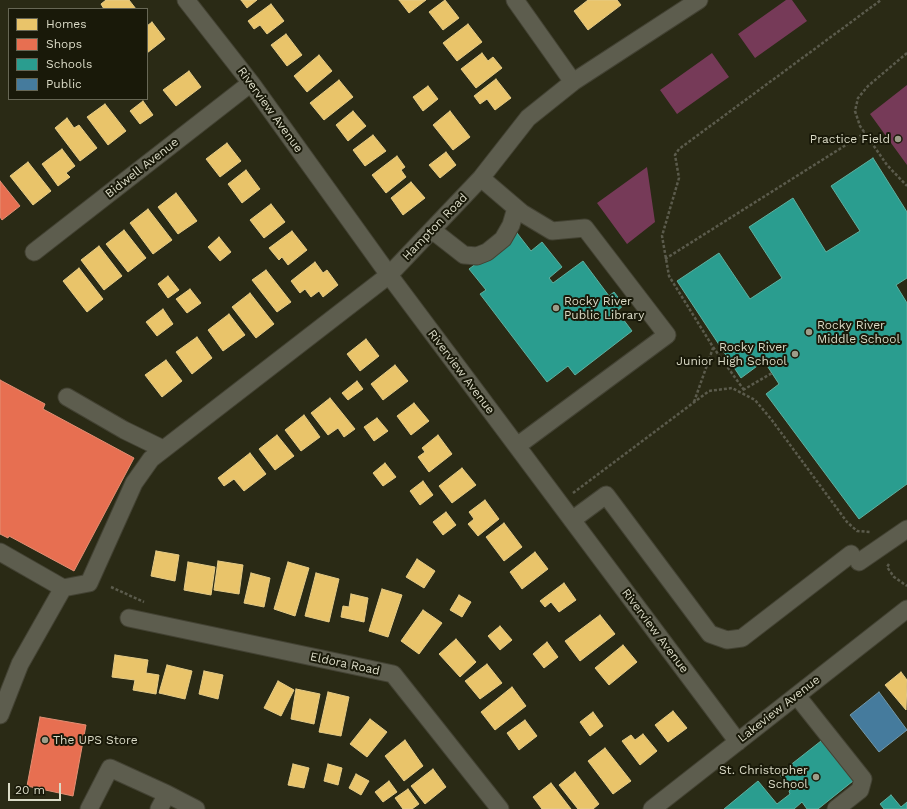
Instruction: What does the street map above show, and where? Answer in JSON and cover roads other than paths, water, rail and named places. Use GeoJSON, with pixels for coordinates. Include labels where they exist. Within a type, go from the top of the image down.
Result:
{"type":"FeatureCollection","features":[{"type":"Feature","properties":{"kind":"street","name":"Riverview Avenue"},"geometry":{"type":"LineString","coordinates":[[186,0],[251,84],[389,275],[738,742]]}},
{"type":"Feature","properties":{"kind":"street"},"geometry":{"type":"LineString","coordinates":[[515,0],[573,82]]}},
{"type":"Feature","properties":{"kind":"street","name":"Hampton Road"},"geometry":{"type":"LineString","coordinates":[[63,588],[89,583],[134,483],[150,459],[389,275],[481,178],[528,118],[573,82],[699,0]]}},
{"type":"Feature","properties":{"kind":"street","name":"Bidwell Avenue"},"geometry":{"type":"LineString","coordinates":[[34,252],[251,84]]}},
{"type":"Feature","properties":{"kind":"street"},"geometry":{"type":"LineString","coordinates":[[481,178],[516,208],[552,231],[585,228],[667,335],[517,446]]}},
{"type":"Feature","properties":{"kind":"street"},"geometry":{"type":"LineString","coordinates":[[432,230],[464,255],[478,256],[487,252],[503,239],[511,225],[516,208]]}},
{"type":"Feature","properties":{"kind":"street"},"geometry":{"type":"LineString","coordinates":[[67,397],[124,430],[163,449]]}},
{"type":"Feature","properties":{"kind":"street"},"geometry":{"type":"LineString","coordinates":[[572,520],[606,495],[710,634],[727,640],[742,638],[855,558],[907,529]]}},
{"type":"Feature","properties":{"kind":"street"},"geometry":{"type":"LineString","coordinates":[[0,552],[63,588],[20,664],[0,715]]}},
{"type":"Feature","properties":{"kind":"street","name":"Lakeview Avenue"},"geometry":{"type":"LineString","coordinates":[[652,809],[907,609]]}},
{"type":"Feature","properties":{"kind":"street","name":"Eldora Road"},"geometry":{"type":"LineString","coordinates":[[129,618],[393,674],[500,809]]}},
{"type":"Feature","properties":{"kind":"street"},"geometry":{"type":"LineString","coordinates":[[797,696],[863,779],[860,790],[836,809]]}},
{"type":"Feature","properties":{"kind":"street"},"geometry":{"type":"LineString","coordinates":[[89,809],[110,768],[196,809]]}},
{"type":"Feature","properties":{"kind":"street"},"geometry":{"type":"LineString","coordinates":[[159,809],[167,794]]}},
{"type":"Feature","properties":{"kind":"place","name":"Practice Field"},"geometry":{"type":"Point","coordinates":[898,139]}},
{"type":"Feature","properties":{"kind":"place","name":"Rocky River Public Library"},"geometry":{"type":"Point","coordinates":[556,308]}},
{"type":"Feature","properties":{"kind":"place","name":"Rocky River Middle School"},"geometry":{"type":"Point","coordinates":[809,332]}},
{"type":"Feature","properties":{"kind":"place","name":"Rocky River Junior High School"},"geometry":{"type":"Point","coordinates":[795,354]}},
{"type":"Feature","properties":{"kind":"place","name":"The UPS Store"},"geometry":{"type":"Point","coordinates":[45,740]}},
{"type":"Feature","properties":{"kind":"place","name":"St. Christopher School"},"geometry":{"type":"Point","coordinates":[816,777]}}]}
